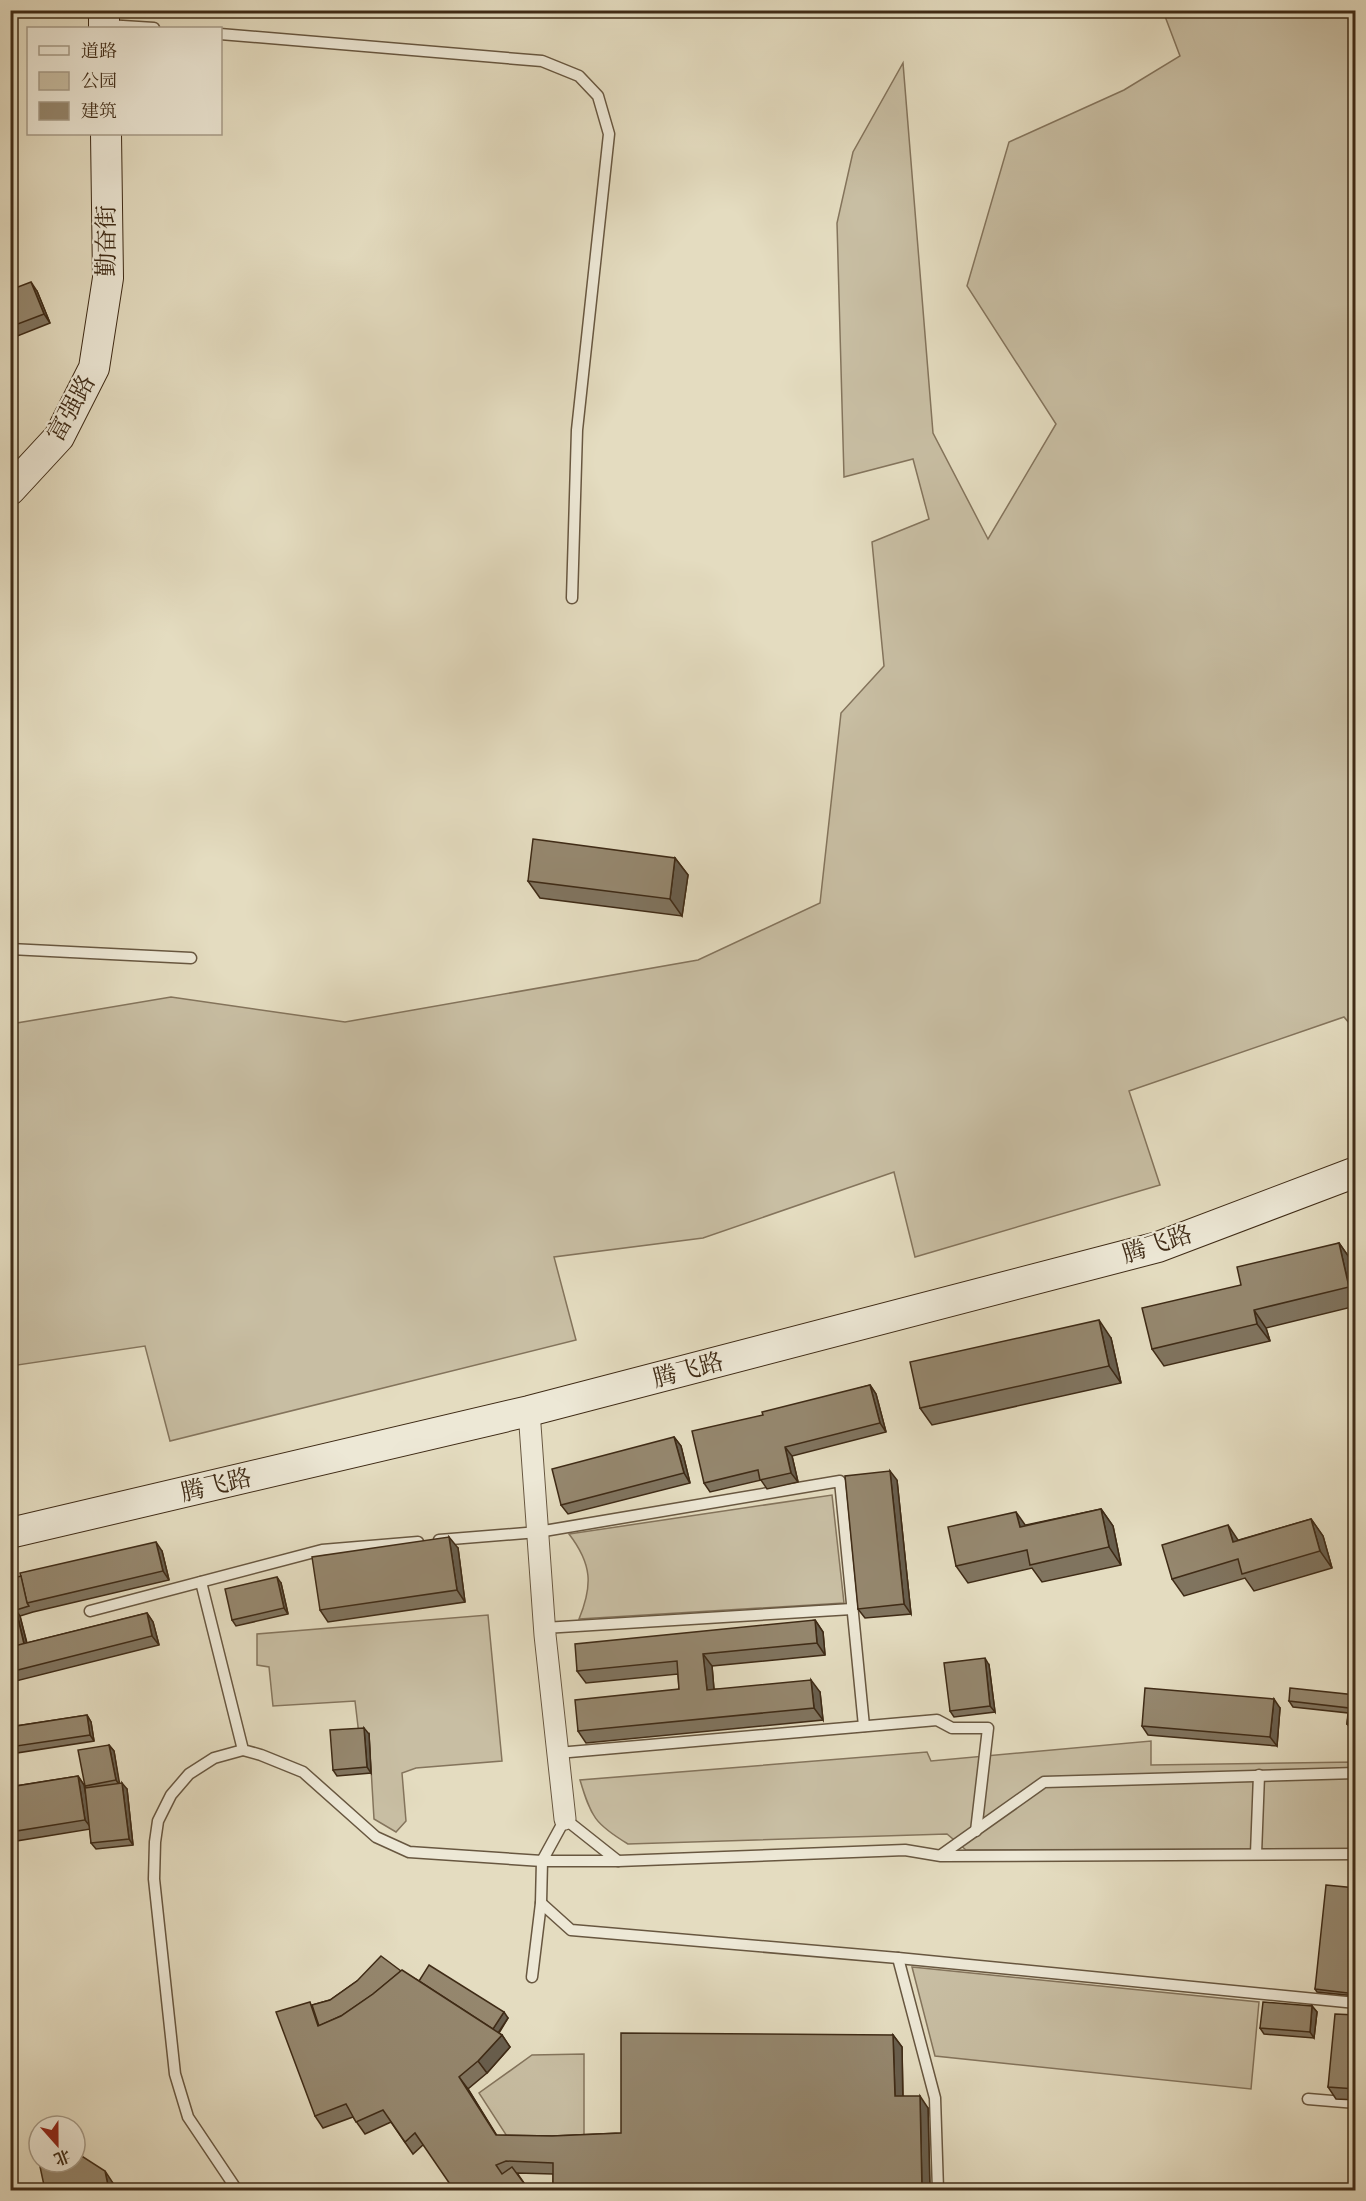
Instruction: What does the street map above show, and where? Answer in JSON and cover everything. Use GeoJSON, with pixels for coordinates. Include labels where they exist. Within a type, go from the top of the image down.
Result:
{"type":"FeatureCollection","features":[{"type":"Feature","properties":{"kind":"street","name":"勤奋街"},"geometry":{"type":"LineString","coordinates":[[97,348],[108,278],[106,135]]}},
{"type":"Feature","properties":{"kind":"street","name":"富强路"},"geometry":{"type":"LineString","coordinates":[[10,489],[59,437],[94,368],[97,348]]}},
{"type":"Feature","properties":{"kind":"street","name":"腾飞路"},"geometry":{"type":"LineString","coordinates":[[10,1533],[529,1411],[1158,1247],[1356,1172]]}},
{"type":"Feature","properties":{"kind":"street"},"geometry":{"type":"LineString","coordinates":[[529,1411],[544,1628],[565,1819]]}},
{"type":"Feature","properties":{"kind":"lane"},"geometry":{"type":"LineString","coordinates":[[104,21],[147,27]]}},
{"type":"Feature","properties":{"kind":"lane"},"geometry":{"type":"LineString","coordinates":[[222,34],[542,61],[579,75],[598,96],[609,134],[577,430],[572,598]]}},
{"type":"Feature","properties":{"kind":"lane"},"geometry":{"type":"LineString","coordinates":[[10,949],[191,957]]}},
{"type":"Feature","properties":{"kind":"lane"},"geometry":{"type":"LineString","coordinates":[[90,1611],[322,1550],[538,1532],[840,1481],[864,1726]]}},
{"type":"Feature","properties":{"kind":"lane"},"geometry":{"type":"LineString","coordinates":[[201,1582],[243,1750]]}},
{"type":"Feature","properties":{"kind":"lane"},"geometry":{"type":"LineString","coordinates":[[544,1628],[852,1609]]}},
{"type":"Feature","properties":{"kind":"lane"},"geometry":{"type":"LineString","coordinates":[[558,1753],[937,1720],[952,1728],[988,1728],[976,1831]]}},
{"type":"Feature","properties":{"kind":"lane"},"geometry":{"type":"LineString","coordinates":[[237,2190],[188,2117],[175,2074],[154,1880],[158,1821],[171,1795],[189,1774],[214,1758],[243,1750],[303,1772],[376,1837],[409,1852],[542,1861],[618,1861],[905,1850],[941,1856],[1356,1854]]}},
{"type":"Feature","properties":{"kind":"lane"},"geometry":{"type":"LineString","coordinates":[[941,1856],[1044,1782],[1356,1773]]}},
{"type":"Feature","properties":{"kind":"lane"},"geometry":{"type":"LineString","coordinates":[[1256,1854],[1259,1775]]}},
{"type":"Feature","properties":{"kind":"lane"},"geometry":{"type":"LineString","coordinates":[[532,1977],[541,1903],[542,1861],[565,1819],[618,1861]]}},
{"type":"Feature","properties":{"kind":"lane"},"geometry":{"type":"LineString","coordinates":[[541,1903],[571,1930],[898,1958],[1356,2003]]}},
{"type":"Feature","properties":{"kind":"lane"},"geometry":{"type":"LineString","coordinates":[[898,1958],[935,2098],[938,2190]]}},
{"type":"Feature","properties":{"kind":"lane"},"geometry":{"type":"LineString","coordinates":[[1308,2099],[1356,2103]]}},
{"type":"Feature","properties":{"kind":"green space"},"geometry":{"type":"Polygon","coordinates":[[[1163,11],[1355,11],[1355,1030],[1344,1017],[1129,1091],[1160,1185],[915,1257],[894,1172],[703,1238],[554,1257],[576,1340],[170,1441],[145,1346],[11,1366],[11,1024],[171,997],[345,1022],[698,960],[820,903],[841,713],[884,666],[872,542],[929,519],[913,459],[844,477],[837,223],[853,152],[903,63],[933,433],[988,539],[1056,424],[967,286],[1009,142],[1124,90],[1180,56],[1163,11]]]}},
{"type":"Feature","properties":{"kind":"green space"},"geometry":{"type":"Polygon","coordinates":[[[832,1495],[844,1603],[579,1619],[587,1596],[588,1575],[582,1555],[569,1534],[832,1495]]]}},
{"type":"Feature","properties":{"kind":"green space"},"geometry":{"type":"Polygon","coordinates":[[[488,1615],[502,1761],[416,1768],[402,1773],[406,1821],[396,1832],[374,1819],[369,1734],[359,1735],[355,1701],[273,1706],[269,1667],[257,1665],[257,1634],[488,1615]]]}},
{"type":"Feature","properties":{"kind":"green space"},"geometry":{"type":"Polygon","coordinates":[[[1151,1741],[1151,1765],[1355,1762],[1352,1849],[966,1850],[947,1834],[628,1844],[601,1825],[591,1811],[580,1780],[927,1752],[931,1761],[1151,1741]]]}},
{"type":"Feature","properties":{"kind":"green space"},"geometry":{"type":"Polygon","coordinates":[[[912,1967],[1259,2002],[1251,2089],[935,2056],[912,1967]]]}},
{"type":"Feature","properties":{"kind":"green space"},"geometry":{"type":"Polygon","coordinates":[[[584,2054],[584,2144],[512,2144],[479,2093],[532,2055],[584,2054]]]}},
{"type":"Feature","properties":{"kind":"building"},"geometry":{"type":"Polygon","coordinates":[[[31,282],[44,314],[10,327],[10,290],[31,282]]]}},
{"type":"Feature","properties":{"kind":"building"},"geometry":{"type":"Polygon","coordinates":[[[533,839],[675,858],[670,899],[528,881],[533,839]]]}},
{"type":"Feature","properties":{"kind":"building"},"geometry":{"type":"Polygon","coordinates":[[[1339,1243],[1349,1287],[1254,1310],[1257,1324],[1152,1349],[1142,1308],[1241,1285],[1237,1267],[1339,1243]]]}},
{"type":"Feature","properties":{"kind":"building"},"geometry":{"type":"Polygon","coordinates":[[[1099,1320],[1109,1366],[920,1408],[910,1362],[1099,1320]]]}},
{"type":"Feature","properties":{"kind":"building"},"geometry":{"type":"Polygon","coordinates":[[[870,1385],[880,1423],[785,1447],[791,1473],[760,1480],[758,1470],[704,1483],[692,1431],[763,1415],[762,1412],[870,1385]]]}},
{"type":"Feature","properties":{"kind":"building"},"geometry":{"type":"Polygon","coordinates":[[[674,1437],[684,1473],[561,1505],[552,1469],[674,1437]]]}},
{"type":"Feature","properties":{"kind":"building"},"geometry":{"type":"Polygon","coordinates":[[[890,1471],[904,1604],[858,1609],[845,1476],[890,1471]]]}},
{"type":"Feature","properties":{"kind":"building"},"geometry":{"type":"Polygon","coordinates":[[[1101,1509],[1109,1547],[1030,1565],[1027,1550],[956,1566],[948,1527],[1016,1512],[1020,1527],[1101,1509]]]}},
{"type":"Feature","properties":{"kind":"building"},"geometry":{"type":"Polygon","coordinates":[[[1311,1519],[1320,1551],[1242,1574],[1238,1559],[1172,1579],[1162,1545],[1228,1525],[1233,1542],[1311,1519]]]}},
{"type":"Feature","properties":{"kind":"building"},"geometry":{"type":"Polygon","coordinates":[[[449,1537],[457,1590],[320,1610],[312,1557],[449,1537]]]}},
{"type":"Feature","properties":{"kind":"building"},"geometry":{"type":"Polygon","coordinates":[[[156,1542],[163,1571],[27,1603],[20,1573],[156,1542]]]}},
{"type":"Feature","properties":{"kind":"building"},"geometry":{"type":"Polygon","coordinates":[[[21,1576],[29,1606],[16,1610],[24,1644],[10,1647],[10,1579],[21,1576]]]}},
{"type":"Feature","properties":{"kind":"building"},"geometry":{"type":"Polygon","coordinates":[[[277,1577],[284,1608],[232,1620],[225,1589],[277,1577]]]}},
{"type":"Feature","properties":{"kind":"building"},"geometry":{"type":"Polygon","coordinates":[[[147,1613],[152,1636],[10,1672],[10,1647],[147,1613]]]}},
{"type":"Feature","properties":{"kind":"building"},"geometry":{"type":"Polygon","coordinates":[[[815,1620],[817,1643],[703,1654],[707,1690],[811,1680],[814,1708],[578,1731],[575,1700],[679,1689],[677,1661],[577,1671],[575,1644],[815,1620]]]}},
{"type":"Feature","properties":{"kind":"building"},"geometry":{"type":"Polygon","coordinates":[[[985,1658],[990,1706],[950,1711],[944,1663],[985,1658]]]}},
{"type":"Feature","properties":{"kind":"building"},"geometry":{"type":"Polygon","coordinates":[[[1145,1688],[1274,1699],[1270,1737],[1142,1726],[1145,1688]]]}},
{"type":"Feature","properties":{"kind":"building"},"geometry":{"type":"Polygon","coordinates":[[[1290,1688],[1356,1695],[1356,1725],[1347,1724],[1349,1708],[1289,1701],[1290,1688]]]}},
{"type":"Feature","properties":{"kind":"building"},"geometry":{"type":"Polygon","coordinates":[[[87,1715],[90,1735],[10,1747],[10,1727],[87,1715]]]}},
{"type":"Feature","properties":{"kind":"building"},"geometry":{"type":"Polygon","coordinates":[[[364,1728],[367,1767],[333,1770],[330,1730],[364,1728]]]}},
{"type":"Feature","properties":{"kind":"building"},"geometry":{"type":"Polygon","coordinates":[[[109,1745],[116,1780],[85,1786],[78,1750],[109,1745]]]}},
{"type":"Feature","properties":{"kind":"building"},"geometry":{"type":"Polygon","coordinates":[[[78,1776],[85,1820],[10,1832],[10,1787],[78,1776]]]}},
{"type":"Feature","properties":{"kind":"building"},"geometry":{"type":"Polygon","coordinates":[[[122,1783],[129,1839],[91,1843],[85,1788],[122,1783]]]}},
{"type":"Feature","properties":{"kind":"building"},"geometry":{"type":"Polygon","coordinates":[[[1326,1885],[1356,1888],[1356,1994],[1315,1989],[1326,1885]]]}},
{"type":"Feature","properties":{"kind":"building"},"geometry":{"type":"Polygon","coordinates":[[[381,1956],[401,1971],[341,2016],[319,2026],[312,2005],[330,2000],[357,1981],[381,1956]]]}},
{"type":"Feature","properties":{"kind":"building"},"geometry":{"type":"Polygon","coordinates":[[[429,1965],[504,2012],[493,2029],[419,1981],[429,1965]]]}},
{"type":"Feature","properties":{"kind":"building"},"geometry":{"type":"Polygon","coordinates":[[[402,1970],[502,2035],[478,2061],[459,2077],[496,2135],[552,2136],[621,2133],[621,2033],[893,2035],[895,2096],[920,2096],[922,2190],[553,2190],[553,2163],[506,2161],[496,2165],[502,2174],[512,2167],[529,2190],[454,2190],[415,2133],[405,2142],[383,2110],[356,2122],[346,2104],[315,2116],[276,2012],[310,2002],[318,2026],[341,2016],[402,1970]]]}},
{"type":"Feature","properties":{"kind":"building"},"geometry":{"type":"Polygon","coordinates":[[[1263,2002],[1312,2006],[1310,2032],[1260,2028],[1263,2002]]]}},
{"type":"Feature","properties":{"kind":"building"},"geometry":{"type":"Polygon","coordinates":[[[1335,2014],[1356,2015],[1356,2089],[1328,2087],[1335,2014]]]}},
{"type":"Feature","properties":{"kind":"building"},"geometry":{"type":"Polygon","coordinates":[[[87,2159],[105,2171],[109,2190],[45,2190],[42,2174],[87,2174],[87,2159]]]}}]}
